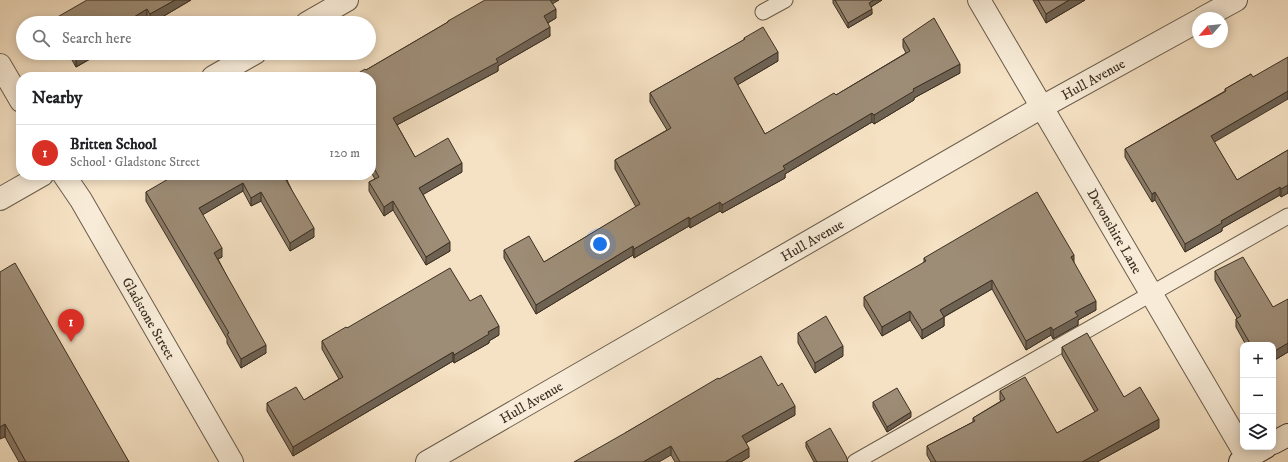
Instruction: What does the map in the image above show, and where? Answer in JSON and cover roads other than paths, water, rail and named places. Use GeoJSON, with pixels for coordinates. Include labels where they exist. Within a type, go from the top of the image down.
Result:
{"type":"FeatureCollection","features":[{"type":"Feature","properties":{"kind":"street"},"geometry":{"type":"LineString","coordinates":[[319,16],[347,0]]}},
{"type":"Feature","properties":{"kind":"street","name":"Devonshire Lane"},"geometry":{"type":"LineString","coordinates":[[979,0],[1151,293],[1246,461]]}},
{"type":"Feature","properties":{"kind":"street"},"geometry":{"type":"LineString","coordinates":[[1214,12],[1236,0]]}},
{"type":"Feature","properties":{"kind":"street","name":"Hull Avenue"},"geometry":{"type":"LineString","coordinates":[[427,462],[1042,107],[1192,24]]}},
{"type":"Feature","properties":{"kind":"street"},"geometry":{"type":"LineString","coordinates":[[222,72],[243,60]]}},
{"type":"Feature","properties":{"kind":"street"},"geometry":{"type":"LineString","coordinates":[[0,65],[16,92]]}},
{"type":"Feature","properties":{"kind":"street"},"geometry":{"type":"LineString","coordinates":[[0,199],[33,180]]}},
{"type":"Feature","properties":{"kind":"street","name":"Gladstone Street"},"geometry":{"type":"LineString","coordinates":[[67,180],[81,200],[232,462]]}},
{"type":"Feature","properties":{"kind":"street"},"geometry":{"type":"LineString","coordinates":[[1276,441],[1288,435]]}},
{"type":"Feature","properties":{"kind":"street"},"geometry":{"type":"LineString","coordinates":[[1246,461],[1262,450]]}},
{"type":"Feature","properties":{"kind":"lane"},"geometry":{"type":"LineString","coordinates":[[763,12],[785,0]]}},
{"type":"Feature","properties":{"kind":"lane"},"geometry":{"type":"LineString","coordinates":[[855,462],[1288,216]]}},
{"type":"Feature","properties":{"kind":"place","name":"Britten School"},"geometry":{"type":"Point","coordinates":[71,342]}}]}
